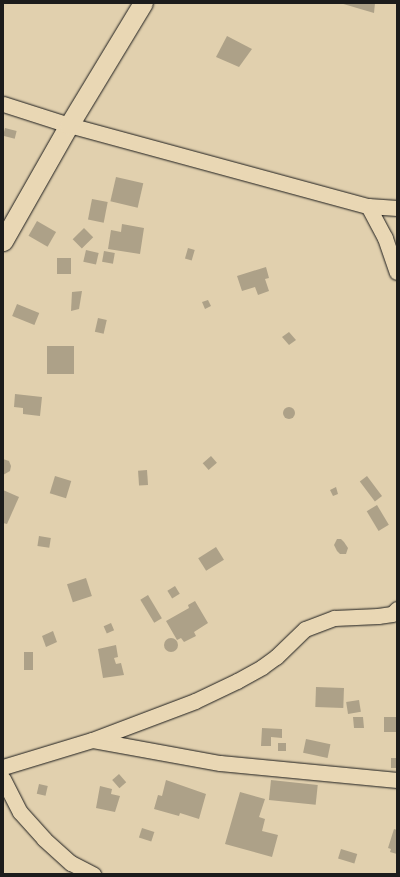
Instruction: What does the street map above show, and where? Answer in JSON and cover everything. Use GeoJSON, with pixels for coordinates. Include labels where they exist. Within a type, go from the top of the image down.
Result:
{"type":"FeatureCollection","features":[{"type":"Feature","properties":{"kind":"street"},"geometry":{"type":"LineString","coordinates":[[3,241],[69,125],[143,3]]}},
{"type":"Feature","properties":{"kind":"street"},"geometry":{"type":"LineString","coordinates":[[3,104],[69,125],[368,206],[397,208]]}},
{"type":"Feature","properties":{"kind":"street"},"geometry":{"type":"LineString","coordinates":[[368,206],[384,238],[397,272]]}},
{"type":"Feature","properties":{"kind":"street"},"geometry":{"type":"LineString","coordinates":[[3,767],[92,740],[195,701],[237,681],[276,657],[305,629],[334,618],[392,614],[397,609]]}},
{"type":"Feature","properties":{"kind":"street"},"geometry":{"type":"LineString","coordinates":[[92,740],[220,763],[397,780]]}},
{"type":"Feature","properties":{"kind":"street"},"geometry":{"type":"LineString","coordinates":[[3,779],[20,812],[44,839],[71,863],[93,874]]}},
{"type":"Feature","properties":{"kind":"building"},"geometry":{"type":"Polygon","coordinates":[[[340,3],[375,3],[374,13],[340,3]]]}},
{"type":"Feature","properties":{"kind":"building"},"geometry":{"type":"Polygon","coordinates":[[[227,36],[252,49],[239,67],[216,57],[227,36]]]}},
{"type":"Feature","properties":{"kind":"building"},"geometry":{"type":"Polygon","coordinates":[[[5,128],[17,131],[15,139],[3,136],[5,128]]]}},
{"type":"Feature","properties":{"kind":"building"},"geometry":{"type":"Polygon","coordinates":[[[116,177],[143,183],[138,208],[110,201],[116,177]]]}},
{"type":"Feature","properties":{"kind":"building"},"geometry":{"type":"Polygon","coordinates":[[[92,199],[108,202],[104,223],[88,220],[92,199]]]}},
{"type":"Feature","properties":{"kind":"building"},"geometry":{"type":"Polygon","coordinates":[[[37,221],[56,232],[48,247],[28,236],[37,221]]]}},
{"type":"Feature","properties":{"kind":"building"},"geometry":{"type":"Polygon","coordinates":[[[122,224],[144,228],[140,254],[108,249],[111,230],[121,232],[122,224]]]}},
{"type":"Feature","properties":{"kind":"building"},"geometry":{"type":"Polygon","coordinates":[[[84,228],[93,237],[82,249],[73,239],[84,228]]]}},
{"type":"Feature","properties":{"kind":"building"},"geometry":{"type":"Polygon","coordinates":[[[188,248],[195,250],[192,261],[185,259],[188,248]]]}},
{"type":"Feature","properties":{"kind":"building"},"geometry":{"type":"Polygon","coordinates":[[[86,250],[99,253],[96,265],[83,262],[86,250]]]}},
{"type":"Feature","properties":{"kind":"building"},"geometry":{"type":"Polygon","coordinates":[[[104,251],[115,253],[113,264],[102,262],[104,251]]]}},
{"type":"Feature","properties":{"kind":"building"},"geometry":{"type":"Polygon","coordinates":[[[57,258],[71,258],[71,274],[57,274],[57,258]]]}},
{"type":"Feature","properties":{"kind":"building"},"geometry":{"type":"Polygon","coordinates":[[[266,267],[269,278],[265,279],[269,291],[258,295],[255,287],[242,291],[237,276],[266,267]]]}},
{"type":"Feature","properties":{"kind":"building"},"geometry":{"type":"Polygon","coordinates":[[[82,291],[79,309],[71,311],[72,292],[82,291]]]}},
{"type":"Feature","properties":{"kind":"building"},"geometry":{"type":"Polygon","coordinates":[[[208,300],[211,306],[205,309],[202,302],[208,300]]]}},
{"type":"Feature","properties":{"kind":"building"},"geometry":{"type":"Polygon","coordinates":[[[17,304],[39,313],[34,325],[12,316],[17,304]]]}},
{"type":"Feature","properties":{"kind":"building"},"geometry":{"type":"Polygon","coordinates":[[[98,318],[107,320],[104,334],[95,332],[98,318]]]}},
{"type":"Feature","properties":{"kind":"building"},"geometry":{"type":"Polygon","coordinates":[[[289,332],[296,340],[289,345],[282,337],[289,332]]]}},
{"type":"Feature","properties":{"kind":"building"},"geometry":{"type":"Polygon","coordinates":[[[47,346],[74,346],[74,374],[47,374],[47,346]]]}},
{"type":"Feature","properties":{"kind":"building"},"geometry":{"type":"Polygon","coordinates":[[[15,394],[42,397],[40,416],[23,414],[23,408],[14,407],[15,394]]]}},
{"type":"Feature","properties":{"kind":"building"},"geometry":{"type":"Polygon","coordinates":[[[291,407],[294,408],[294,418],[287,419],[284,418],[283,411],[284,408],[291,407]]]}},
{"type":"Feature","properties":{"kind":"building"},"geometry":{"type":"Polygon","coordinates":[[[211,456],[217,463],[209,470],[203,463],[211,456]]]}},
{"type":"Feature","properties":{"kind":"building"},"geometry":{"type":"Polygon","coordinates":[[[3,459],[9,461],[11,466],[10,471],[3,475],[3,459]]]}},
{"type":"Feature","properties":{"kind":"building"},"geometry":{"type":"Polygon","coordinates":[[[147,470],[148,485],[139,486],[138,471],[147,470]]]}},
{"type":"Feature","properties":{"kind":"building"},"geometry":{"type":"Polygon","coordinates":[[[55,476],[71,481],[66,498],[50,493],[55,476]]]}},
{"type":"Feature","properties":{"kind":"building"},"geometry":{"type":"Polygon","coordinates":[[[367,476],[382,496],[375,501],[360,481],[367,476]]]}},
{"type":"Feature","properties":{"kind":"building"},"geometry":{"type":"Polygon","coordinates":[[[336,487],[338,494],[333,496],[330,490],[336,487]]]}},
{"type":"Feature","properties":{"kind":"building"},"geometry":{"type":"Polygon","coordinates":[[[3,490],[19,497],[7,524],[3,523],[3,490]]]}},
{"type":"Feature","properties":{"kind":"building"},"geometry":{"type":"Polygon","coordinates":[[[377,505],[389,525],[379,531],[367,511],[377,505]]]}},
{"type":"Feature","properties":{"kind":"building"},"geometry":{"type":"Polygon","coordinates":[[[39,536],[51,538],[49,548],[37,546],[39,536]]]}},
{"type":"Feature","properties":{"kind":"building"},"geometry":{"type":"Polygon","coordinates":[[[337,539],[341,539],[348,548],[346,554],[340,554],[337,551],[334,545],[337,539]]]}},
{"type":"Feature","properties":{"kind":"building"},"geometry":{"type":"Polygon","coordinates":[[[216,547],[224,560],[206,571],[198,558],[216,547]]]}},
{"type":"Feature","properties":{"kind":"building"},"geometry":{"type":"Polygon","coordinates":[[[86,578],[92,596],[73,602],[67,584],[86,578]]]}},
{"type":"Feature","properties":{"kind":"building"},"geometry":{"type":"Polygon","coordinates":[[[175,586],[180,594],[172,598],[167,591],[175,586]]]}},
{"type":"Feature","properties":{"kind":"building"},"geometry":{"type":"Polygon","coordinates":[[[148,595],[162,618],[154,623],[140,600],[148,595]]]}},
{"type":"Feature","properties":{"kind":"building"},"geometry":{"type":"Polygon","coordinates":[[[195,601],[208,623],[194,632],[196,636],[184,642],[181,638],[177,640],[166,621],[189,608],[188,605],[195,601]]]}},
{"type":"Feature","properties":{"kind":"building"},"geometry":{"type":"Polygon","coordinates":[[[111,623],[114,630],[107,633],[104,626],[111,623]]]}},
{"type":"Feature","properties":{"kind":"building"},"geometry":{"type":"Polygon","coordinates":[[[53,631],[57,642],[46,647],[42,636],[53,631]]]}},
{"type":"Feature","properties":{"kind":"building"},"geometry":{"type":"Polygon","coordinates":[[[171,638],[176,640],[178,645],[176,650],[171,652],[166,650],[164,645],[166,640],[171,638]]]}},
{"type":"Feature","properties":{"kind":"building"},"geometry":{"type":"Polygon","coordinates":[[[116,645],[118,657],[114,658],[116,664],[121,663],[124,675],[103,678],[98,649],[116,645]]]}},
{"type":"Feature","properties":{"kind":"building"},"geometry":{"type":"Polygon","coordinates":[[[24,652],[33,652],[33,670],[24,670],[24,652]]]}},
{"type":"Feature","properties":{"kind":"building"},"geometry":{"type":"Polygon","coordinates":[[[316,687],[344,688],[343,708],[315,707],[316,687]]]}},
{"type":"Feature","properties":{"kind":"building"},"geometry":{"type":"Polygon","coordinates":[[[359,700],[361,712],[348,714],[346,702],[359,700]]]}},
{"type":"Feature","properties":{"kind":"building"},"geometry":{"type":"Polygon","coordinates":[[[353,717],[363,717],[364,728],[354,728],[353,717]]]}},
{"type":"Feature","properties":{"kind":"building"},"geometry":{"type":"Polygon","coordinates":[[[384,717],[397,717],[397,732],[384,732],[384,717]]]}},
{"type":"Feature","properties":{"kind":"building"},"geometry":{"type":"Polygon","coordinates":[[[262,728],[282,729],[282,738],[271,737],[271,746],[261,746],[262,728]]]}},
{"type":"Feature","properties":{"kind":"building"},"geometry":{"type":"Polygon","coordinates":[[[306,739],[330,744],[328,758],[303,753],[306,739]]]}},
{"type":"Feature","properties":{"kind":"building"},"geometry":{"type":"Polygon","coordinates":[[[278,743],[286,743],[286,751],[278,751],[278,743]]]}},
{"type":"Feature","properties":{"kind":"building"},"geometry":{"type":"Polygon","coordinates":[[[391,758],[397,758],[397,768],[391,768],[391,758]]]}},
{"type":"Feature","properties":{"kind":"building"},"geometry":{"type":"Polygon","coordinates":[[[119,774],[126,782],[119,788],[112,780],[119,774]]]}},
{"type":"Feature","properties":{"kind":"building"},"geometry":{"type":"Polygon","coordinates":[[[166,780],[206,794],[199,819],[180,813],[179,816],[154,809],[158,795],[162,796],[166,780]]]}},
{"type":"Feature","properties":{"kind":"building"},"geometry":{"type":"Polygon","coordinates":[[[271,780],[318,785],[316,805],[269,800],[271,780]]]}},
{"type":"Feature","properties":{"kind":"building"},"geometry":{"type":"Polygon","coordinates":[[[39,784],[48,786],[46,796],[37,794],[39,784]]]}},
{"type":"Feature","properties":{"kind":"building"},"geometry":{"type":"Polygon","coordinates":[[[100,786],[112,789],[111,794],[120,796],[115,812],[96,808],[100,786]]]}},
{"type":"Feature","properties":{"kind":"building"},"geometry":{"type":"Polygon","coordinates":[[[240,792],[265,799],[259,817],[265,819],[262,831],[278,835],[272,857],[225,844],[240,792]]]}},
{"type":"Feature","properties":{"kind":"building"},"geometry":{"type":"Polygon","coordinates":[[[142,828],[154,832],[151,842],[139,838],[142,828]]]}},
{"type":"Feature","properties":{"kind":"building"},"geometry":{"type":"Polygon","coordinates":[[[394,829],[397,830],[397,854],[390,852],[391,849],[388,848],[394,829]]]}},
{"type":"Feature","properties":{"kind":"building"},"geometry":{"type":"Polygon","coordinates":[[[341,849],[357,854],[354,864],[338,859],[341,849]]]}}]}
